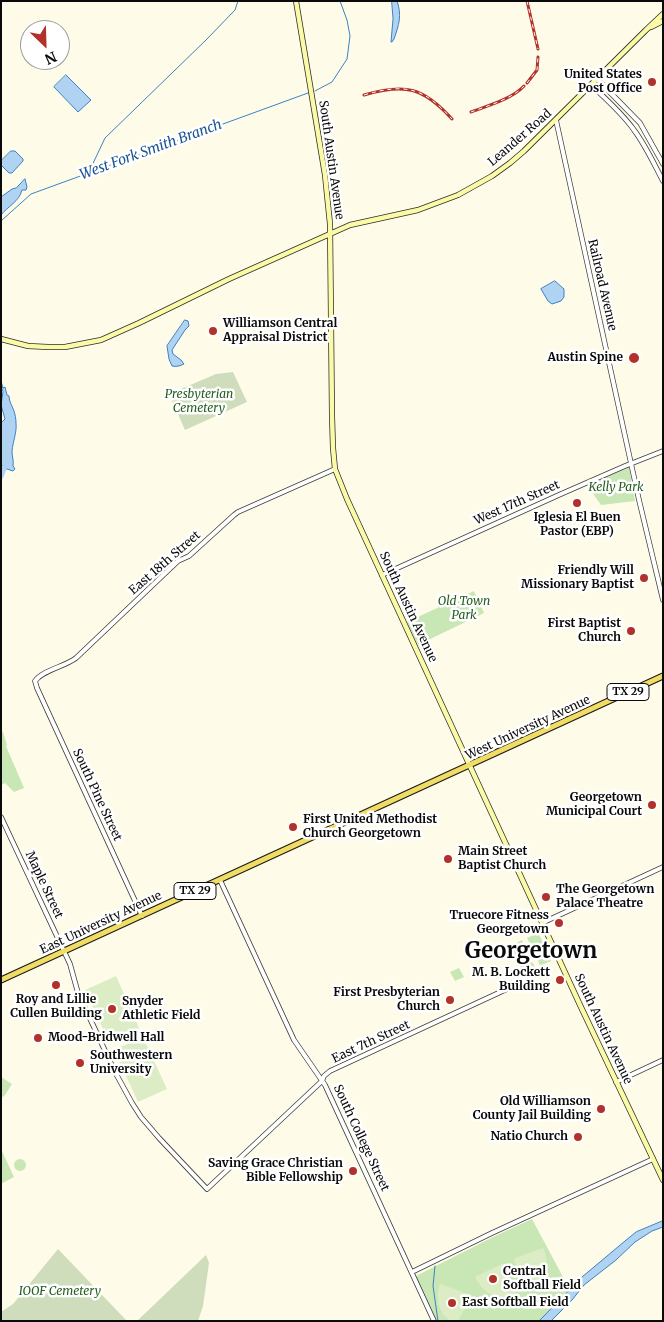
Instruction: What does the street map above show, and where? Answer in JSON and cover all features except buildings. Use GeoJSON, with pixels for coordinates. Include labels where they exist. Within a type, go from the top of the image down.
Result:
{"type":"FeatureCollection","features":[{"type":"Feature","properties":{"kind":"main road","name":"South Austin Avenue"},"geometry":{"type":"LineString","coordinates":[[296,1],[325,175],[330,233],[332,416],[335,469],[469,766],[663,1180]]}},
{"type":"Feature","properties":{"kind":"main road","name":"Leander Road"},"geometry":{"type":"LineString","coordinates":[[1,339],[28,346],[48,347],[65,347],[101,340],[330,233],[350,225],[418,210],[441,203],[458,195],[476,186],[503,168],[524,151],[663,14]]}},
{"type":"Feature","properties":{"kind":"main road"},"geometry":{"type":"LineString","coordinates":[[647,28],[663,21]]}},
{"type":"Feature","properties":{"kind":"main road","name":"West University Avenue"},"geometry":{"type":"LineString","coordinates":[[428,784],[663,676]]}},
{"type":"Feature","properties":{"kind":"main road","name":"East University Avenue"},"geometry":{"type":"LineString","coordinates":[[1,980],[428,784]]}},
{"type":"Feature","properties":{"kind":"street"},"geometry":{"type":"LineString","coordinates":[[597,79],[643,128],[663,164]]}},
{"type":"Feature","properties":{"kind":"street"},"geometry":{"type":"LineString","coordinates":[[591,85],[636,132],[663,181]]}},
{"type":"Feature","properties":{"kind":"street","name":"Railroad Avenue"},"geometry":{"type":"LineString","coordinates":[[556,120],[639,500],[663,600]]}},
{"type":"Feature","properties":{"kind":"street"},"geometry":{"type":"LineString","coordinates":[[636,132],[643,128]]}},
{"type":"Feature","properties":{"kind":"street"},"geometry":{"type":"LineString","coordinates":[[653,162],[660,159]]}},
{"type":"Feature","properties":{"kind":"street","name":"West 17th Street"},"geometry":{"type":"LineString","coordinates":[[382,575],[561,494],[663,451]]}},
{"type":"Feature","properties":{"kind":"street","name":"East 18th Street"},"geometry":{"type":"LineString","coordinates":[[35,681],[39,676],[76,658],[178,561],[189,556],[234,515],[335,469]]}},
{"type":"Feature","properties":{"kind":"street","name":"South Pine Street"},"geometry":{"type":"LineString","coordinates":[[35,681],[86,797],[142,916]]}},
{"type":"Feature","properties":{"kind":"street","name":"Maple Street"},"geometry":{"type":"LineString","coordinates":[[1,817],[70,964],[78,993],[115,1072],[132,1103],[159,1138],[207,1189]]}},
{"type":"Feature","properties":{"kind":"street"},"geometry":{"type":"LineString","coordinates":[[542,923],[663,867]]}},
{"type":"Feature","properties":{"kind":"street","name":"South College Street"},"geometry":{"type":"LineString","coordinates":[[220,880],[294,1040],[322,1081],[338,1112],[434,1321]]}},
{"type":"Feature","properties":{"kind":"street","name":"East 7th Street"},"geometry":{"type":"LineString","coordinates":[[207,1189],[322,1081],[324,1076],[330,1071],[520,983]]}},
{"type":"Feature","properties":{"kind":"street"},"geometry":{"type":"LineString","coordinates":[[616,1082],[663,1060]]}},
{"type":"Feature","properties":{"kind":"street"},"geometry":{"type":"LineString","coordinates":[[412,1272],[653,1159]]}},
{"type":"Feature","properties":{"kind":"green space","name":"Presbyterian Cemetery"},"geometry":{"type":"Polygon","coordinates":[[[233,372],[247,402],[185,430],[169,394],[216,374],[233,372]]]}},
{"type":"Feature","properties":{"kind":"green space","name":"Kelly Park"},"geometry":{"type":"Polygon","coordinates":[[[629,467],[635,501],[601,505],[587,485],[629,467]]]}},
{"type":"Feature","properties":{"kind":"green space","name":"Old Town Park"},"geometry":{"type":"Polygon","coordinates":[[[474,591],[484,613],[418,645],[407,622],[474,591]]]}},
{"type":"Feature","properties":{"kind":"green space"},"geometry":{"type":"Polygon","coordinates":[[[1,731],[24,788],[14,792],[5,783],[1,785],[1,731]]]}},
{"type":"Feature","properties":{"kind":"green space"},"geometry":{"type":"Polygon","coordinates":[[[538,933],[544,944],[540,946],[536,943],[532,943],[535,944],[531,946],[527,938],[538,933]]]}},
{"type":"Feature","properties":{"kind":"green space"},"geometry":{"type":"Polygon","coordinates":[[[522,940],[524,945],[520,948],[519,956],[516,957],[511,946],[522,940]]]}},
{"type":"Feature","properties":{"kind":"green space"},"geometry":{"type":"Polygon","coordinates":[[[546,949],[551,961],[540,966],[538,960],[541,958],[543,950],[546,949]]]}},
{"type":"Feature","properties":{"kind":"green space"},"geometry":{"type":"Polygon","coordinates":[[[521,960],[526,963],[533,963],[535,968],[524,974],[518,962],[521,960]]]}},
{"type":"Feature","properties":{"kind":"green space"},"geometry":{"type":"Polygon","coordinates":[[[459,968],[464,977],[455,981],[450,972],[459,968]]]}},
{"type":"Feature","properties":{"kind":"green space","name":"Snyder Athletic Field"},"geometry":{"type":"Polygon","coordinates":[[[116,976],[139,1028],[109,1042],[85,990],[116,976]]]}},
{"type":"Feature","properties":{"kind":"green space"},"geometry":{"type":"Polygon","coordinates":[[[143,1037],[167,1089],[138,1102],[114,1050],[143,1037]]]}},
{"type":"Feature","properties":{"kind":"green space"},"geometry":{"type":"Polygon","coordinates":[[[1,1077],[12,1084],[1,1098],[1,1077]]]}},
{"type":"Feature","properties":{"kind":"green space"},"geometry":{"type":"Polygon","coordinates":[[[1,1149],[14,1177],[1,1184],[1,1149]]]}},
{"type":"Feature","properties":{"kind":"green space"},"geometry":{"type":"Polygon","coordinates":[[[20,1159],[26,1165],[20,1171],[14,1165],[20,1159]]]}},
{"type":"Feature","properties":{"kind":"green space"},"geometry":{"type":"Polygon","coordinates":[[[532,1219],[570,1290],[539,1321],[436,1321],[416,1277],[532,1219]]]}},
{"type":"Feature","properties":{"kind":"green space"},"geometry":{"type":"Polygon","coordinates":[[[543,1248],[547,1260],[544,1271],[538,1281],[527,1288],[514,1261],[515,1258],[543,1248]]]}},
{"type":"Feature","properties":{"kind":"green space","name":"IOOF Cemetery"},"geometry":{"type":"Polygon","coordinates":[[[58,1249],[127,1321],[1,1321],[1,1312],[13,1304],[58,1249]]]}},
{"type":"Feature","properties":{"kind":"green space"},"geometry":{"type":"Polygon","coordinates":[[[206,1255],[209,1263],[203,1306],[198,1321],[137,1321],[206,1255]]]}},
{"type":"Feature","properties":{"kind":"green space","name":"Central Softball Field"},"geometry":{"type":"Polygon","coordinates":[[[502,1264],[505,1265],[515,1293],[496,1296],[482,1288],[475,1277],[502,1264]]]}},
{"type":"Feature","properties":{"kind":"green space","name":"East Softball Field"},"geometry":{"type":"Polygon","coordinates":[[[440,1284],[468,1294],[470,1298],[458,1321],[450,1321],[440,1309],[438,1294],[440,1284]]]}},
{"type":"Feature","properties":{"kind":"water"},"geometry":{"type":"Polygon","coordinates":[[[392,1],[397,1],[400,15],[396,34],[391,42],[393,19],[392,1]]]}},
{"type":"Feature","properties":{"kind":"water"},"geometry":{"type":"Polygon","coordinates":[[[66,75],[91,100],[78,112],[54,87],[66,75]]]}},
{"type":"Feature","properties":{"kind":"water"},"geometry":{"type":"Polygon","coordinates":[[[11,151],[15,151],[23,161],[12,173],[9,173],[1,165],[1,161],[11,151]]]}},
{"type":"Feature","properties":{"kind":"water"},"geometry":{"type":"Polygon","coordinates":[[[25,179],[26,190],[22,190],[16,201],[1,215],[1,197],[16,188],[25,179]]]}},
{"type":"Feature","properties":{"kind":"water"},"geometry":{"type":"Polygon","coordinates":[[[555,281],[564,289],[564,297],[561,301],[552,304],[541,289],[555,281]]]}},
{"type":"Feature","properties":{"kind":"water"},"geometry":{"type":"Polygon","coordinates":[[[185,320],[188,321],[189,326],[172,350],[173,354],[184,364],[172,366],[167,346],[185,320]]]}},
{"type":"Feature","properties":{"kind":"water"},"geometry":{"type":"Polygon","coordinates":[[[1,387],[5,387],[16,418],[12,451],[15,469],[13,471],[4,468],[1,464],[1,423],[5,419],[1,405],[3,392],[1,387]]]}},
{"type":"Feature","properties":{"kind":"water"},"geometry":{"type":"Polygon","coordinates":[[[663,1221],[663,1227],[652,1231],[635,1242],[616,1260],[584,1285],[551,1321],[539,1321],[582,1277],[636,1232],[663,1221]]]}},
{"type":"Feature","properties":{"kind":"waterway"},"geometry":{"type":"LineString","coordinates":[[88,174],[105,138],[206,40],[235,10],[238,1]]}},
{"type":"Feature","properties":{"kind":"waterway","name":"West Fork Smith Branch"},"geometry":{"type":"LineString","coordinates":[[315,91],[332,82],[347,59],[350,36],[347,20],[340,1]]}},
{"type":"Feature","properties":{"kind":"waterway","name":"West Fork Smith Branch"},"geometry":{"type":"LineString","coordinates":[[1,221],[31,194],[308,93]]}},
{"type":"Feature","properties":{"kind":"waterway","name":"West Fork Smith Branch"},"geometry":{"type":"LineString","coordinates":[[1,381],[3,388]]}},
{"type":"Feature","properties":{"kind":"waterway","name":"West Fork Smith Branch"},"geometry":{"type":"LineString","coordinates":[[1,476],[4,468]]}},
{"type":"Feature","properties":{"kind":"waterway"},"geometry":{"type":"LineString","coordinates":[[435,1266],[433,1286],[438,1321]]}},
{"type":"Feature","properties":{"kind":"railway"},"geometry":{"type":"LineString","coordinates":[[527,1],[538,49]]}},
{"type":"Feature","properties":{"kind":"railway"},"geometry":{"type":"LineString","coordinates":[[527,83],[537,70],[538,57]]}},
{"type":"Feature","properties":{"kind":"railway"},"geometry":{"type":"LineString","coordinates":[[471,112],[492,105],[519,91],[524,86]]}},
{"type":"Feature","properties":{"kind":"railway"},"geometry":{"type":"LineString","coordinates":[[364,95],[391,89],[412,90],[432,100],[452,119]]}},
{"type":"Feature","properties":{"kind":"place","name":"United States Post Office"},"geometry":{"type":"Point","coordinates":[652,82]}},
{"type":"Feature","properties":{"kind":"place","name":"Williamson Central Appraisal District"},"geometry":{"type":"Point","coordinates":[213,331]}},
{"type":"Feature","properties":{"kind":"place","name":"Austin Spine"},"geometry":{"type":"Point","coordinates":[634,358]}},
{"type":"Feature","properties":{"kind":"place","name":"Iglesia El Buen Pastor (EBP)"},"geometry":{"type":"Point","coordinates":[577,503]}},
{"type":"Feature","properties":{"kind":"place","name":"Friendly Will Missionary Baptist"},"geometry":{"type":"Point","coordinates":[644,578]}},
{"type":"Feature","properties":{"kind":"place","name":"First Baptist Church"},"geometry":{"type":"Point","coordinates":[631,631]}},
{"type":"Feature","properties":{"kind":"place","name":"Georgetown Municipal Court"},"geometry":{"type":"Point","coordinates":[652,805]}},
{"type":"Feature","properties":{"kind":"place","name":"First United Methodist Church Georgetown"},"geometry":{"type":"Point","coordinates":[293,827]}},
{"type":"Feature","properties":{"kind":"place","name":"Main Street Baptist Church"},"geometry":{"type":"Point","coordinates":[448,859]}},
{"type":"Feature","properties":{"kind":"place","name":"The Georgetown Palace Theatre"},"geometry":{"type":"Point","coordinates":[546,897]}},
{"type":"Feature","properties":{"kind":"place","name":"Truecore Fitness Georgetown"},"geometry":{"type":"Point","coordinates":[559,923]}},
{"type":"Feature","properties":{"kind":"place","name":"M. B. Lockett Building"},"geometry":{"type":"Point","coordinates":[560,980]}},
{"type":"Feature","properties":{"kind":"place","name":"Roy and Lillie Cullen Building"},"geometry":{"type":"Point","coordinates":[56,985]}},
{"type":"Feature","properties":{"kind":"place","name":"First Presbyterian Church"},"geometry":{"type":"Point","coordinates":[450,1000]}},
{"type":"Feature","properties":{"kind":"place","name":"Snyder Athletic Field"},"geometry":{"type":"Point","coordinates":[112,1009]}},
{"type":"Feature","properties":{"kind":"place","name":"Mood-Bridwell Hall"},"geometry":{"type":"Point","coordinates":[38,1038]}},
{"type":"Feature","properties":{"kind":"place","name":"Southwestern University"},"geometry":{"type":"Point","coordinates":[80,1063]}},
{"type":"Feature","properties":{"kind":"place","name":"Old Williamson County Jail Building"},"geometry":{"type":"Point","coordinates":[601,1109]}},
{"type":"Feature","properties":{"kind":"place","name":"Natio Church"},"geometry":{"type":"Point","coordinates":[578,1137]}},
{"type":"Feature","properties":{"kind":"place","name":"Saving Grace Christian Bible Fellowship"},"geometry":{"type":"Point","coordinates":[353,1171]}},
{"type":"Feature","properties":{"kind":"place","name":"Central Softball Field"},"geometry":{"type":"Point","coordinates":[493,1279]}},
{"type":"Feature","properties":{"kind":"place","name":"East Softball Field"},"geometry":{"type":"Point","coordinates":[452,1303]}},
{"type":"Feature","properties":{"kind":"district","name":"Georgetown"},"geometry":{"type":"Point","coordinates":[531,952]}}]}
